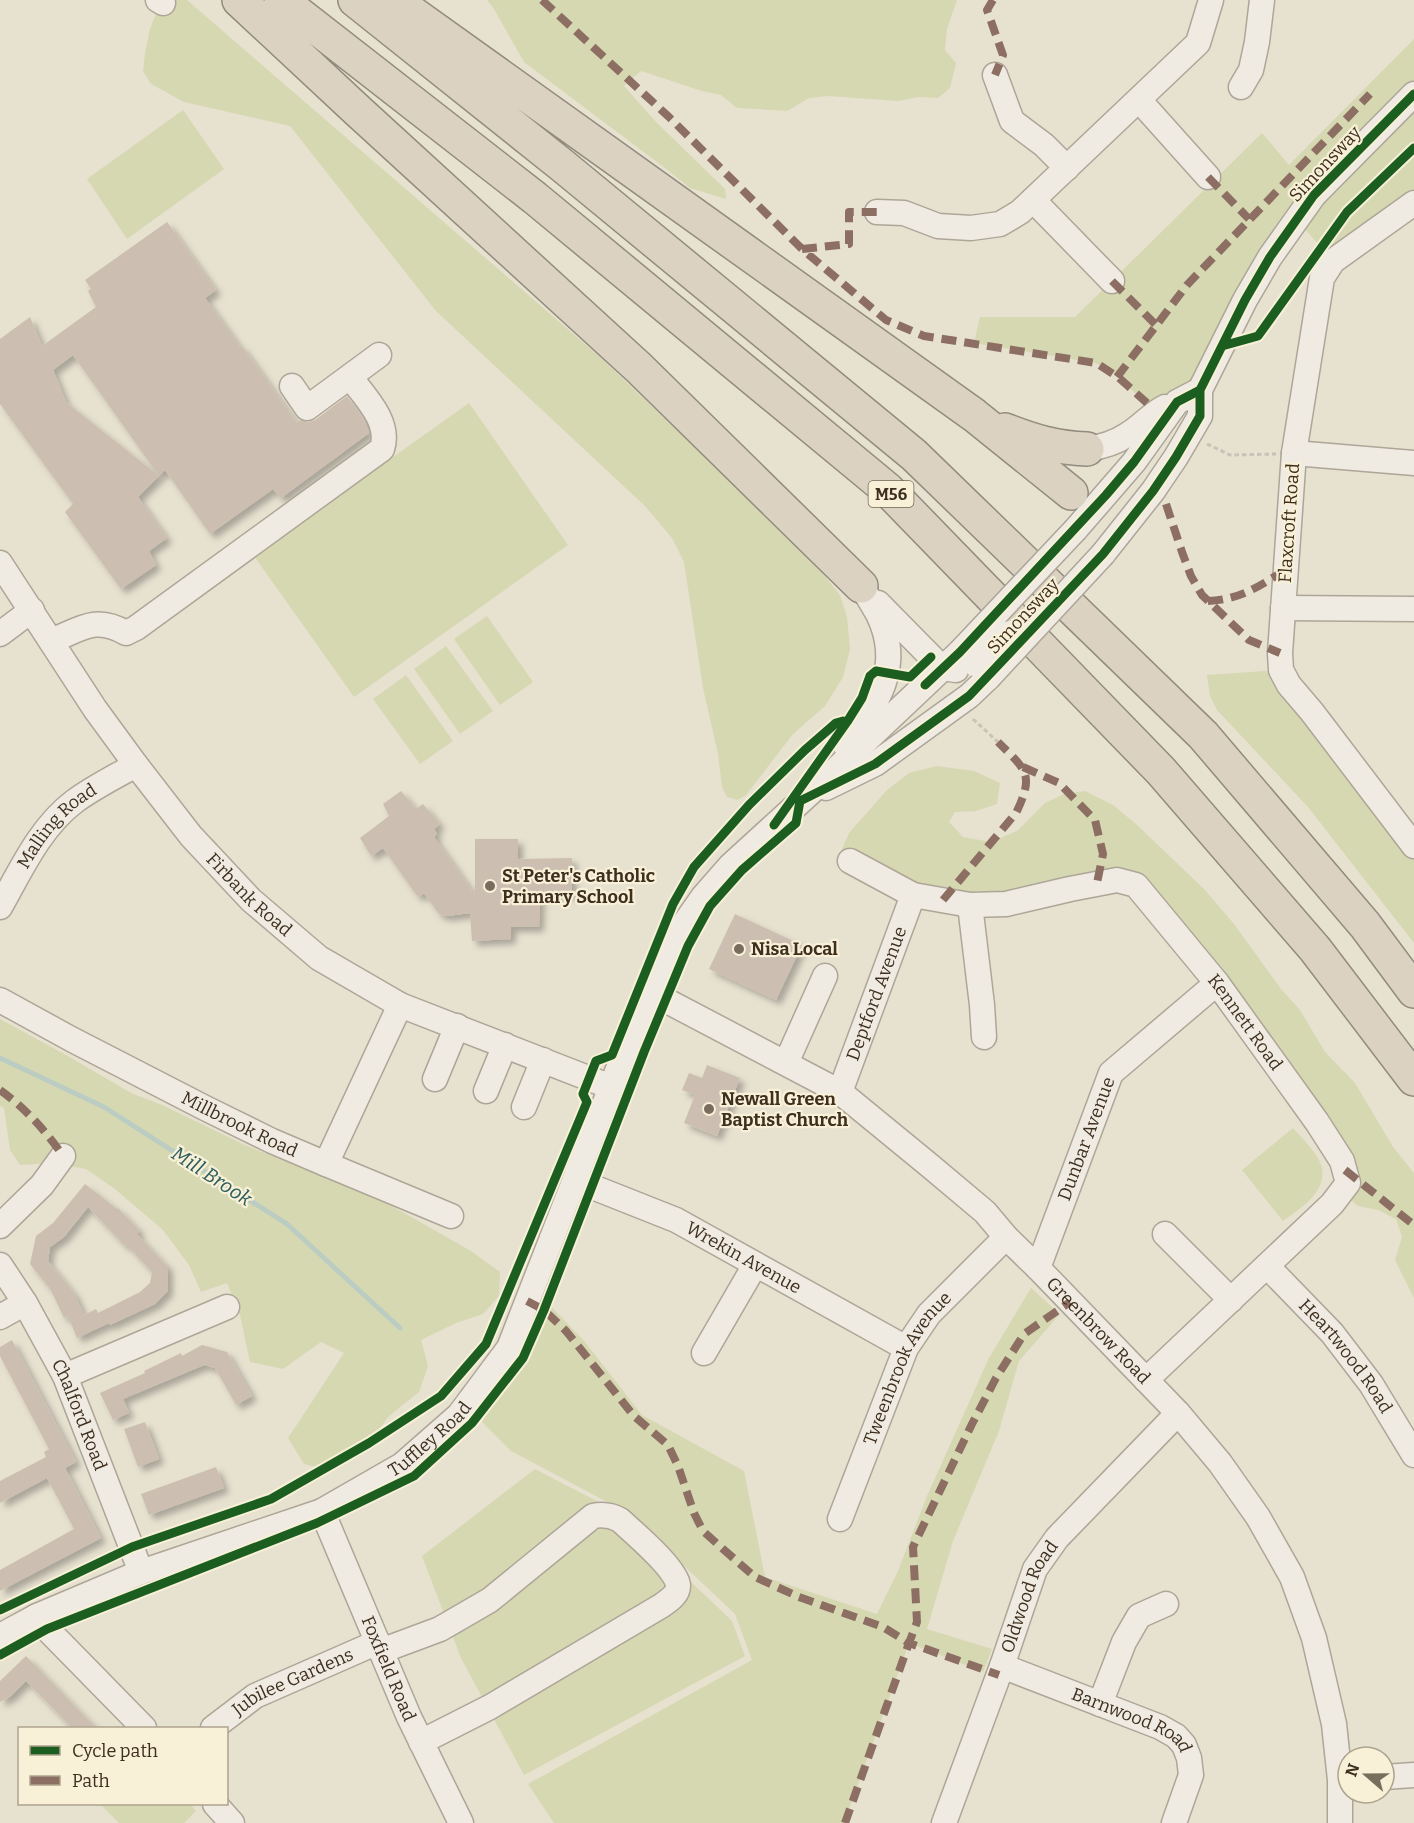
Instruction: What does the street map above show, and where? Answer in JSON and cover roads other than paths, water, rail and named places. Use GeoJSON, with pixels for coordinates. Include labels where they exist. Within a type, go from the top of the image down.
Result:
{"type":"FeatureCollection","features":[{"type":"Feature","properties":{"kind":"highway"},"geometry":{"type":"LineString","coordinates":[[239,0],[639,368],[861,586]]}},
{"type":"Feature","properties":{"kind":"highway","name":"M56"},"geometry":{"type":"LineString","coordinates":[[281,0],[535,198],[887,489],[1161,771],[1315,949],[1414,1079]]}},
{"type":"Feature","properties":{"kind":"highway","name":"M56"},"geometry":{"type":"LineString","coordinates":[[355,0],[563,166],[914,454],[1203,735],[1365,925],[1414,991]]}},
{"type":"Feature","properties":{"kind":"highway"},"geometry":{"type":"LineString","coordinates":[[394,0],[974,415],[1079,511]]}},
{"type":"Feature","properties":{"kind":"highway"},"geometry":{"type":"LineString","coordinates":[[974,415],[1004,430],[1037,442],[1087,449]]}},
{"type":"Feature","properties":{"kind":"street"},"geometry":{"type":"LineString","coordinates":[[878,212],[904,213],[938,226],[971,228],[1000,224],[1020,212],[1198,43],[1211,0]]}},
{"type":"Feature","properties":{"kind":"street"},"geometry":{"type":"LineString","coordinates":[[1241,87],[1251,70],[1262,0]]}},
{"type":"Feature","properties":{"kind":"street"},"geometry":{"type":"LineString","coordinates":[[995,75],[1012,121],[1044,145],[1067,168]]}},
{"type":"Feature","properties":{"kind":"street","name":"Simonsway"},"geometry":{"type":"LineString","coordinates":[[611,1087],[675,937],[703,897],[730,865],[834,771],[942,668],[974,664],[1040,622],[1134,518],[1176,457],[1200,416],[1200,390],[1245,300],[1270,257],[1314,195],[1414,94]]}},
{"type":"Feature","properties":{"kind":"street"},"geometry":{"type":"LineString","coordinates":[[1139,100],[1208,177]]}},
{"type":"Feature","properties":{"kind":"street"},"geometry":{"type":"LineString","coordinates":[[1033,200],[1112,281]]}},
{"type":"Feature","properties":{"kind":"street","name":"Flaxcroft Road"},"geometry":{"type":"LineString","coordinates":[[1414,203],[1333,261],[1322,278],[1294,453],[1280,653],[1281,670],[1289,685],[1414,846]]}},
{"type":"Feature","properties":{"kind":"street"},"geometry":{"type":"LineString","coordinates":[[292,386],[307,408],[379,355]]}},
{"type":"Feature","properties":{"kind":"street"},"geometry":{"type":"LineString","coordinates":[[51,641],[96,623],[114,626],[126,633],[174,601],[382,449],[384,436],[381,420],[350,377]]}},
{"type":"Feature","properties":{"kind":"street","name":"Simonsway"},"geometry":{"type":"LineString","coordinates":[[800,801],[876,764],[969,696],[974,664],[1079,511],[1134,462],[1177,402],[1200,390]]}},
{"type":"Feature","properties":{"kind":"street"},"geometry":{"type":"LineString","coordinates":[[1087,449],[1103,446],[1128,435],[1155,412],[1177,402]]}},
{"type":"Feature","properties":{"kind":"street"},"geometry":{"type":"LineString","coordinates":[[1294,453],[1414,463]]}},
{"type":"Feature","properties":{"kind":"street"},"geometry":{"type":"LineString","coordinates":[[1079,511],[1118,535]]}},
{"type":"Feature","properties":{"kind":"street","name":"Firbank Road"},"geometry":{"type":"LineString","coordinates":[[0,563],[95,709],[136,765],[191,836],[251,900],[319,958],[400,1005],[611,1087]]}},
{"type":"Feature","properties":{"kind":"street"},"geometry":{"type":"LineString","coordinates":[[861,586],[942,668]]}},
{"type":"Feature","properties":{"kind":"street"},"geometry":{"type":"LineString","coordinates":[[800,801],[876,703],[887,672],[886,638],[879,616],[861,586]]}},
{"type":"Feature","properties":{"kind":"street"},"geometry":{"type":"LineString","coordinates":[[1283,608],[1414,609]]}},
{"type":"Feature","properties":{"kind":"street"},"geometry":{"type":"LineString","coordinates":[[0,634],[32,610]]}},
{"type":"Feature","properties":{"kind":"street","name":"Malling Road"},"geometry":{"type":"LineString","coordinates":[[0,907],[35,845],[62,812],[76,800],[136,765]]}},
{"type":"Feature","properties":{"kind":"street","name":"Kennett Road"},"geometry":{"type":"LineString","coordinates":[[850,861],[913,895],[970,905],[1006,904],[1070,888],[1117,880],[1137,885],[1216,983],[1317,1122],[1342,1161],[1348,1183],[1332,1204],[1146,1380]]}},
{"type":"Feature","properties":{"kind":"street","name":"Deptford Avenue"},"geometry":{"type":"LineString","coordinates":[[840,1092],[913,895]]}},
{"type":"Feature","properties":{"kind":"street"},"geometry":{"type":"LineString","coordinates":[[970,905],[984,1037]]}},
{"type":"Feature","properties":{"kind":"street"},"geometry":{"type":"LineString","coordinates":[[786,1064],[825,976]]}},
{"type":"Feature","properties":{"kind":"street","name":"Dunbar Avenue"},"geometry":{"type":"LineString","coordinates":[[1038,1268],[1111,1073],[1216,983]]}},
{"type":"Feature","properties":{"kind":"street","name":"Greenbrow Road"},"geometry":{"type":"LineString","coordinates":[[650,992],[840,1092],[985,1212],[1006,1237],[1178,1413],[1220,1463],[1252,1508],[1292,1577],[1314,1638],[1325,1679],[1338,1745]]}},
{"type":"Feature","properties":{"kind":"street","name":"Millbrook Road"},"geometry":{"type":"LineString","coordinates":[[0,1000],[71,1039],[272,1141],[451,1216]]}},
{"type":"Feature","properties":{"kind":"street"},"geometry":{"type":"LineString","coordinates":[[326,1164],[400,1005]]}},
{"type":"Feature","properties":{"kind":"street"},"geometry":{"type":"LineString","coordinates":[[435,1079],[456,1026]]}},
{"type":"Feature","properties":{"kind":"street"},"geometry":{"type":"LineString","coordinates":[[486,1091],[505,1045]]}},
{"type":"Feature","properties":{"kind":"street"},"geometry":{"type":"LineString","coordinates":[[524,1107],[543,1060]]}},
{"type":"Feature","properties":{"kind":"street","name":"Tuffley Road"},"geometry":{"type":"LineString","coordinates":[[0,1636],[37,1616],[141,1572],[322,1511],[402,1465],[459,1415],[509,1348],[611,1087]]}},
{"type":"Feature","properties":{"kind":"street"},"geometry":{"type":"LineString","coordinates":[[0,1226],[42,1185],[63,1156]]}},
{"type":"Feature","properties":{"kind":"street","name":"Wrekin Avenue"},"geometry":{"type":"LineString","coordinates":[[575,1180],[676,1220],[906,1348]]}},
{"type":"Feature","properties":{"kind":"street"},"geometry":{"type":"LineString","coordinates":[[1165,1234],[1231,1300]]}},
{"type":"Feature","properties":{"kind":"street","name":"Tweenbrook Avenue"},"geometry":{"type":"LineString","coordinates":[[840,1519],[906,1348],[929,1314],[1006,1237]]}},
{"type":"Feature","properties":{"kind":"street","name":"Chalford Road"},"geometry":{"type":"LineString","coordinates":[[0,1265],[25,1303],[65,1376],[141,1572]]}},
{"type":"Feature","properties":{"kind":"street"},"geometry":{"type":"LineString","coordinates":[[704,1353],[755,1265]]}},
{"type":"Feature","properties":{"kind":"street","name":"Heartwood Road"},"geometry":{"type":"LineString","coordinates":[[1267,1266],[1332,1333],[1371,1384],[1414,1455]]}},
{"type":"Feature","properties":{"kind":"street"},"geometry":{"type":"LineString","coordinates":[[0,1317],[25,1303]]}},
{"type":"Feature","properties":{"kind":"street"},"geometry":{"type":"LineString","coordinates":[[65,1376],[227,1307]]}},
{"type":"Feature","properties":{"kind":"street","name":"Oldwood Road"},"geometry":{"type":"LineString","coordinates":[[944,1823],[1035,1569],[1057,1538],[1178,1413]]}},
{"type":"Feature","properties":{"kind":"street","name":"Foxfield Road"},"geometry":{"type":"LineString","coordinates":[[322,1511],[454,1821]]}},
{"type":"Feature","properties":{"kind":"street","name":"Jubilee Gardens"},"geometry":{"type":"LineString","coordinates":[[214,1727],[255,1696],[379,1646],[440,1629],[490,1600],[593,1516],[613,1516],[620,1520],[667,1565],[678,1580],[679,1587],[676,1593],[661,1606],[490,1707],[422,1742]]}},
{"type":"Feature","properties":{"kind":"street"},"geometry":{"type":"LineString","coordinates":[[1100,1704],[1124,1642],[1139,1616],[1167,1604]]}},
{"type":"Feature","properties":{"kind":"street"},"geometry":{"type":"LineString","coordinates":[[37,1616],[143,1727]]}},
{"type":"Feature","properties":{"kind":"street","name":"Barnwood Road"},"geometry":{"type":"LineString","coordinates":[[1002,1666],[1160,1727],[1176,1736],[1184,1745],[1189,1758],[1191,1775],[1174,1823]]}},
{"type":"Feature","properties":{"kind":"street"},"geometry":{"type":"LineString","coordinates":[[1396,1777],[1414,1775]]}},
{"type":"Feature","properties":{"kind":"street"},"geometry":{"type":"LineString","coordinates":[[217,1805],[232,1823]]}},
{"type":"Feature","properties":{"kind":"street","name":"Greenbrow Road"},"geometry":{"type":"LineString","coordinates":[[1340,1823],[1342,1805]]}},
{"type":"Feature","properties":{"kind":"waterway","name":"Mill Brook"},"geometry":{"type":"LineString","coordinates":[[0,1058],[104,1107],[287,1224],[400,1328]]}},
{"type":"Feature","properties":{"kind":"place","name":"St Peter's Catholic Primary School"},"geometry":{"type":"Point","coordinates":[490,886]}},
{"type":"Feature","properties":{"kind":"place","name":"Nisa Local"},"geometry":{"type":"Point","coordinates":[739,949]}},
{"type":"Feature","properties":{"kind":"place","name":"Newall Green Baptist Church"},"geometry":{"type":"Point","coordinates":[709,1109]}}]}
